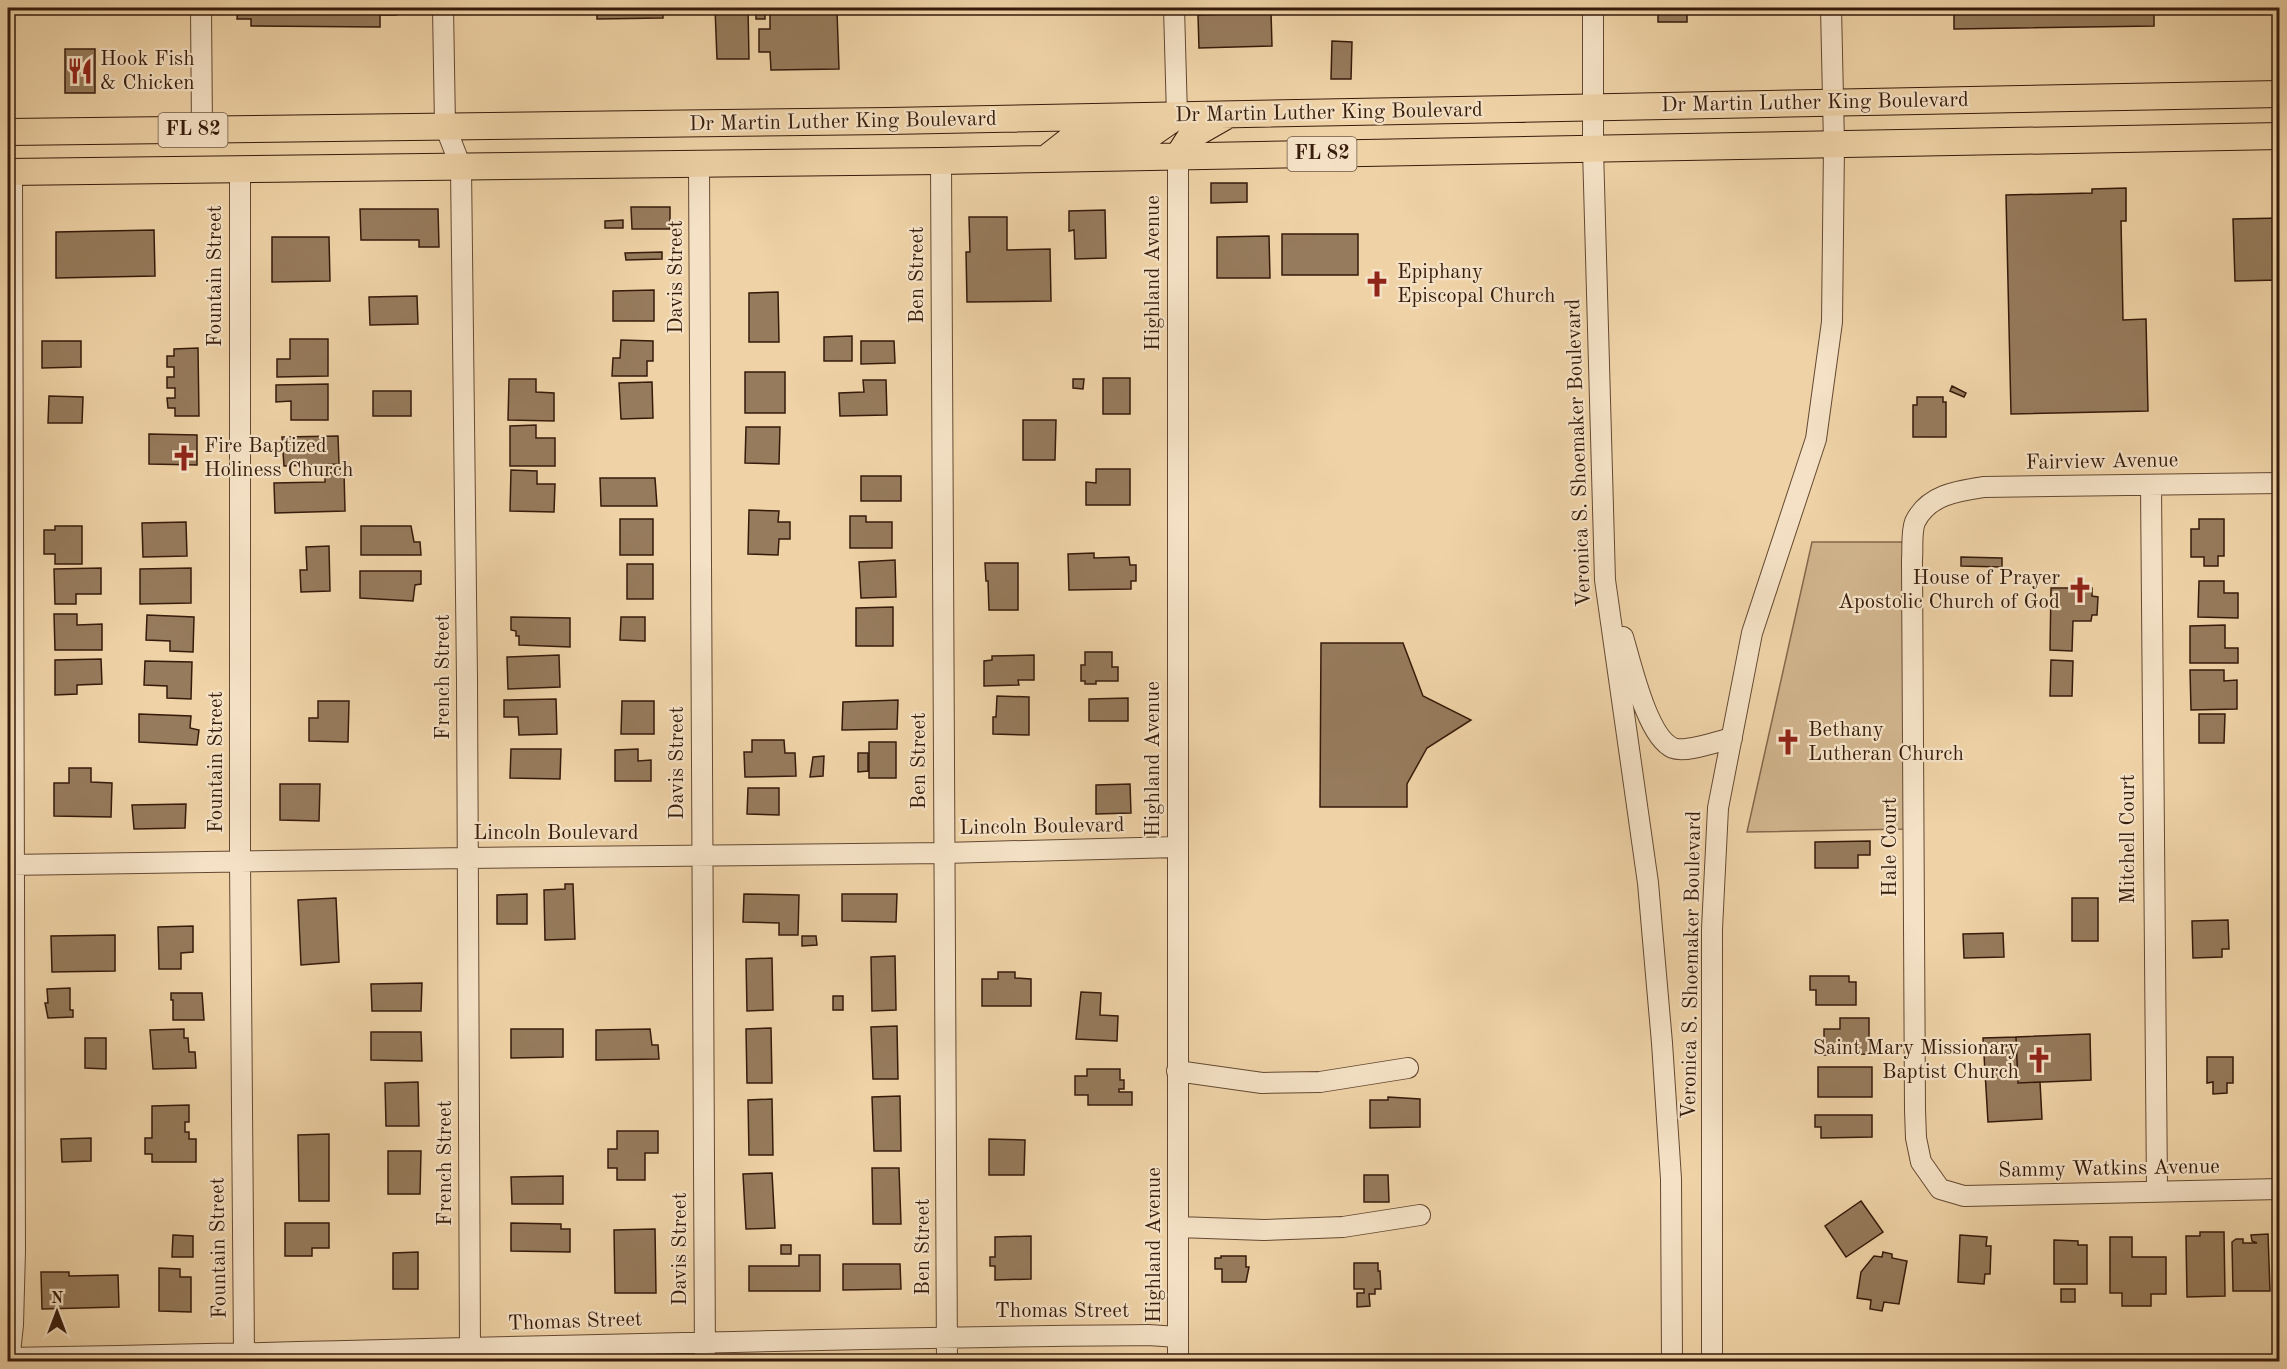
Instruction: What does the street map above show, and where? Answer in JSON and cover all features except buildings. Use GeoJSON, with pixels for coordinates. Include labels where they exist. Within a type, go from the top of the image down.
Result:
{"type":"FeatureCollection","features":[{"type":"Feature","properties":{"kind":"main road","name":"Dr Martin Luther King Boulevard"},"geometry":{"type":"LineString","coordinates":[[202,130],[1177,116],[2280,94]]}},
{"type":"Feature","properties":{"kind":"main road"},"geometry":{"type":"LineString","coordinates":[[1178,156],[1191,136],[1228,115]]}},
{"type":"Feature","properties":{"kind":"main road"},"geometry":{"type":"LineString","coordinates":[[1048,157],[1071,139],[1151,134],[1177,116]]}},
{"type":"Feature","properties":{"kind":"main road"},"geometry":{"type":"LineString","coordinates":[[2268,136],[2280,121]]}},
{"type":"Feature","properties":{"kind":"main road","name":"FL 82"},"geometry":{"type":"LineString","coordinates":[[8,132],[202,130]]}},
{"type":"Feature","properties":{"kind":"main road","name":"Dr Martin Luther King Boulevard"},"geometry":{"type":"LineString","coordinates":[[240,170],[2268,136]]}},
{"type":"Feature","properties":{"kind":"main road","name":"FL 82"},"geometry":{"type":"LineString","coordinates":[[10,172],[240,170]]}},
{"type":"Feature","properties":{"kind":"street"},"geometry":{"type":"LineString","coordinates":[[201,8],[202,130]]}},
{"type":"Feature","properties":{"kind":"street","name":"French Street"},"geometry":{"type":"LineString","coordinates":[[443,8],[446,127],[461,167],[467,678],[470,1349]]}},
{"type":"Feature","properties":{"kind":"street"},"geometry":{"type":"LineString","coordinates":[[1174,8],[1177,116]]}},
{"type":"Feature","properties":{"kind":"street","name":"Veronica S. Shoemaker Boulevard"},"geometry":{"type":"LineString","coordinates":[[1593,8],[1593,149],[1605,580],[1648,883],[1662,1042],[1671,1179],[1672,1362]]}},
{"type":"Feature","properties":{"kind":"street","name":"Veronica S. Shoemaker Boulevard"},"geometry":{"type":"LineString","coordinates":[[1712,1362],[1712,929],[1718,808],[1752,633],[1816,440],[1832,322],[1831,8]]}},
{"type":"Feature","properties":{"kind":"street","name":"Highland Avenue"},"geometry":{"type":"LineString","coordinates":[[1178,156],[1178,1362]]}},
{"type":"Feature","properties":{"kind":"street","name":"Ben Street"},"geometry":{"type":"LineString","coordinates":[[940,160],[946,1362]]}},
{"type":"Feature","properties":{"kind":"street","name":"Davis Street"},"geometry":{"type":"LineString","coordinates":[[699,164],[705,1362]]}},
{"type":"Feature","properties":{"kind":"street","name":"Fountain Street"},"geometry":{"type":"LineString","coordinates":[[240,170],[240,861],[244,1354]]}},
{"type":"Feature","properties":{"kind":"street"},"geometry":{"type":"LineString","coordinates":[[10,172],[11,865],[15,1251],[14,1325],[10,1360]]}},
{"type":"Feature","properties":{"kind":"street","name":"Fairview Avenue"},"geometry":{"type":"LineString","coordinates":[[1929,503],[1955,491],[1984,487],[2280,483]]}},
{"type":"Feature","properties":{"kind":"street","name":"Mitchell Court"},"geometry":{"type":"LineString","coordinates":[[2151,486],[2157,1191]]}},
{"type":"Feature","properties":{"kind":"street","name":"Hale Court"},"geometry":{"type":"LineString","coordinates":[[1929,503],[1914,524],[1912,560],[1915,1110],[1916,1138],[1921,1162],[1940,1189]]}},
{"type":"Feature","properties":{"kind":"street"},"geometry":{"type":"LineString","coordinates":[[1605,580],[1648,717],[1663,741],[1675,748],[1690,748],[1732,738]]}},
{"type":"Feature","properties":{"kind":"street","name":"Lincoln Boulevard"},"geometry":{"type":"LineString","coordinates":[[11,865],[944,853],[1177,847]]}},
{"type":"Feature","properties":{"kind":"street"},"geometry":{"type":"LineString","coordinates":[[1177,1071],[1262,1083],[1320,1082],[1408,1068]]}},
{"type":"Feature","properties":{"kind":"street","name":"Sammy Watkins Avenue"},"geometry":{"type":"LineString","coordinates":[[1940,1189],[1964,1196],[2280,1189]]}},
{"type":"Feature","properties":{"kind":"street"},"geometry":{"type":"LineString","coordinates":[[1178,1227],[1264,1230],[1343,1227],[1420,1215]]}},
{"type":"Feature","properties":{"kind":"street","name":"Thomas Street"},"geometry":{"type":"LineString","coordinates":[[10,1360],[946,1336],[1148,1335],[1178,1337]]}},
{"type":"Feature","properties":{"kind":"shaded area"},"geometry":{"type":"Polygon","coordinates":[[[1812,542],[1904,542],[1906,829],[1747,832],[1812,542]]]}},
{"type":"Feature","properties":{"kind":"place","name":"Hook Fish & Chicken"},"geometry":{"type":"Point","coordinates":[80,71]}},
{"type":"Feature","properties":{"kind":"place","name":"Epiphany Episcopal Church"},"geometry":{"type":"Point","coordinates":[1377,284]}},
{"type":"Feature","properties":{"kind":"place","name":"Fire Baptized Holiness Church"},"geometry":{"type":"Point","coordinates":[184,458]}},
{"type":"Feature","properties":{"kind":"place","name":"House of Prayer Apostolic Church of God"},"geometry":{"type":"Point","coordinates":[2080,590]}},
{"type":"Feature","properties":{"kind":"place","name":"Bethany Lutheran Church"},"geometry":{"type":"Point","coordinates":[1788,742]}},
{"type":"Feature","properties":{"kind":"place","name":"Saint Mary Missionary Baptist Church"},"geometry":{"type":"Point","coordinates":[2039,1060]}}]}
